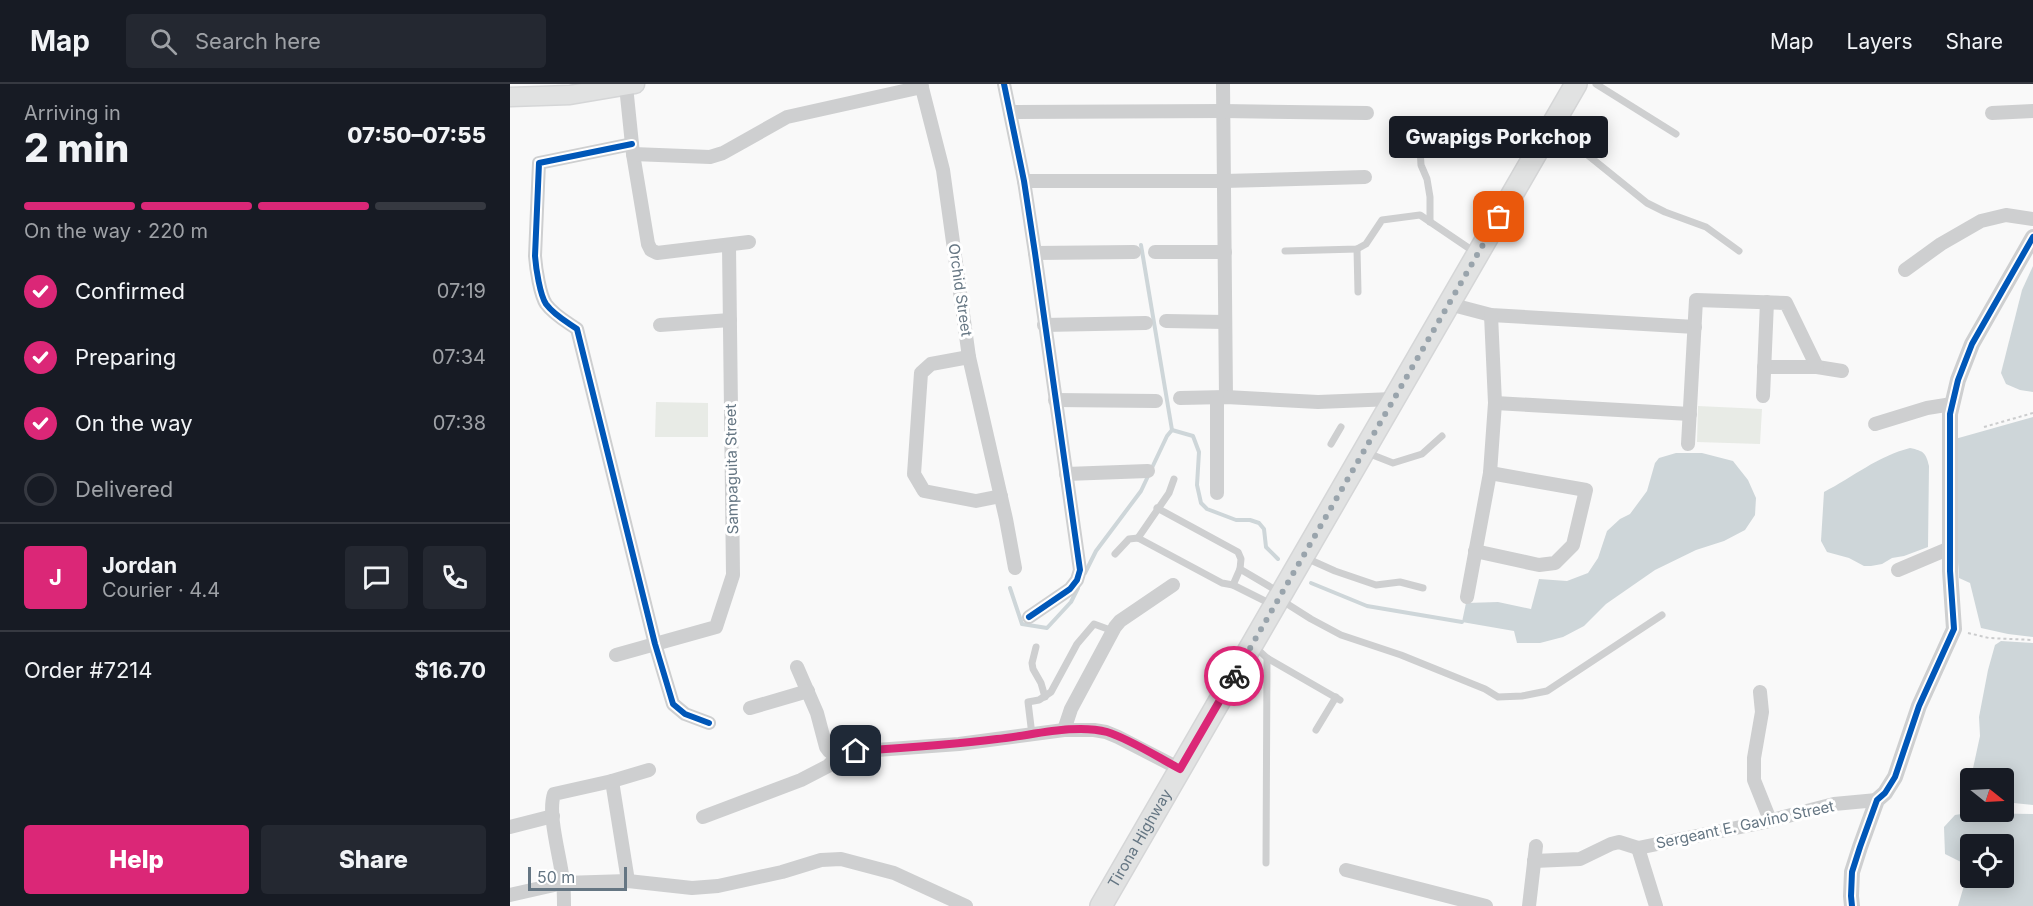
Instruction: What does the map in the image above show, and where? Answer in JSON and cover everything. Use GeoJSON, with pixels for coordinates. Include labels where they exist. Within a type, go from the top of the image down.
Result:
{"type":"FeatureCollection","features":[{"type":"Feature","properties":{"kind":"main road","name":"Tirona Highway"},"geometry":{"type":"LineString","coordinates":[[1101,906],[1180,769],[1260,651],[1279,599],[1576,84]]}},
{"type":"Feature","properties":{"kind":"main road"},"geometry":{"type":"LineString","coordinates":[[510,97],[570,95],[631,85]]}},
{"type":"Feature","properties":{"kind":"street"},"geometry":{"type":"LineString","coordinates":[[1004,84],[1024,181],[1080,570],[1077,580],[1070,589],[1029,617]]}},
{"type":"Feature","properties":{"kind":"street"},"geometry":{"type":"LineString","coordinates":[[1217,493],[1225,322],[1223,84]]}},
{"type":"Feature","properties":{"kind":"street"},"geometry":{"type":"LineString","coordinates":[[631,85],[633,149],[648,244],[651,250],[657,254],[749,242]]}},
{"type":"Feature","properties":{"kind":"street"},"geometry":{"type":"LineString","coordinates":[[709,723],[685,714],[673,705],[655,644],[577,329],[555,314],[545,303],[535,256],[539,163],[633,149],[710,158],[787,117],[922,86]]}},
{"type":"Feature","properties":{"kind":"street","name":"Orchid Street"},"geometry":{"type":"LineString","coordinates":[[922,86],[943,170],[969,357],[1015,567]]}},
{"type":"Feature","properties":{"kind":"street"},"geometry":{"type":"LineString","coordinates":[[1992,113],[2033,111]]}},
{"type":"Feature","properties":{"kind":"street"},"geometry":{"type":"LineString","coordinates":[[1010,112],[1367,113]]}},
{"type":"Feature","properties":{"kind":"street"},"geometry":{"type":"LineString","coordinates":[[1024,181],[1224,181],[1365,177]]}},
{"type":"Feature","properties":{"kind":"street"},"geometry":{"type":"LineString","coordinates":[[1905,270],[1941,244],[1981,221],[2006,215],[2033,219]]}},
{"type":"Feature","properties":{"kind":"street"},"geometry":{"type":"LineString","coordinates":[[1852,906],[1852,872],[1877,800],[1885,793],[1895,777],[1919,706],[1954,629],[1950,548],[1950,414],[1958,380],[1972,344],[2033,237]]}},
{"type":"Feature","properties":{"kind":"street","name":"Sampaguita Street"},"geometry":{"type":"LineString","coordinates":[[655,644],[716,627],[733,575],[729,246]]}},
{"type":"Feature","properties":{"kind":"street"},"geometry":{"type":"LineString","coordinates":[[1035,253],[1134,252]]}},
{"type":"Feature","properties":{"kind":"street"},"geometry":{"type":"LineString","coordinates":[[1155,252],[1225,252]]}},
{"type":"Feature","properties":{"kind":"street"},"geometry":{"type":"LineString","coordinates":[[1688,444],[1696,300],[1786,303],[1817,367]]}},
{"type":"Feature","properties":{"kind":"street"},"geometry":{"type":"LineString","coordinates":[[1764,396],[1767,302]]}},
{"type":"Feature","properties":{"kind":"street"},"geometry":{"type":"LineString","coordinates":[[1449,304],[1491,315],[1695,327]]}},
{"type":"Feature","properties":{"kind":"street"},"geometry":{"type":"LineString","coordinates":[[1467,597],[1490,473],[1495,403],[1491,315]]}},
{"type":"Feature","properties":{"kind":"street"},"geometry":{"type":"LineString","coordinates":[[660,325],[730,320]]}},
{"type":"Feature","properties":{"kind":"street"},"geometry":{"type":"LineString","coordinates":[[1166,321],[1225,322]]}},
{"type":"Feature","properties":{"kind":"street"},"geometry":{"type":"LineString","coordinates":[[1044,325],[1146,323]]}},
{"type":"Feature","properties":{"kind":"street"},"geometry":{"type":"LineString","coordinates":[[969,357],[931,364],[921,374],[914,474],[924,491],[976,501],[1001,496]]}},
{"type":"Feature","properties":{"kind":"street"},"geometry":{"type":"LineString","coordinates":[[1764,367],[1817,367],[1842,371]]}},
{"type":"Feature","properties":{"kind":"street"},"geometry":{"type":"LineString","coordinates":[[1180,398],[1318,402],[1393,399]]}},
{"type":"Feature","properties":{"kind":"street"},"geometry":{"type":"LineString","coordinates":[[1055,400],[1156,401]]}},
{"type":"Feature","properties":{"kind":"street"},"geometry":{"type":"LineString","coordinates":[[1495,403],[1690,414]]}},
{"type":"Feature","properties":{"kind":"street"},"geometry":{"type":"LineString","coordinates":[[1875,424],[1915,411],[1952,404]]}},
{"type":"Feature","properties":{"kind":"street"},"geometry":{"type":"LineString","coordinates":[[1066,474],[1148,471]]}},
{"type":"Feature","properties":{"kind":"street"},"geometry":{"type":"LineString","coordinates":[[1475,551],[1539,565],[1555,563],[1573,545],[1586,490],[1490,473]]}},
{"type":"Feature","properties":{"kind":"street"},"geometry":{"type":"LineString","coordinates":[[1898,570],[1950,548]]}},
{"type":"Feature","properties":{"kind":"street"},"geometry":{"type":"LineString","coordinates":[[1065,730],[1071,709],[1120,621],[1173,585]]}},
{"type":"Feature","properties":{"kind":"street"},"geometry":{"type":"LineString","coordinates":[[616,655],[655,644]]}},
{"type":"Feature","properties":{"kind":"street"},"geometry":{"type":"LineString","coordinates":[[797,667],[817,713],[826,747],[835,753],[959,744],[1065,730],[1106,732],[1180,769]]}},
{"type":"Feature","properties":{"kind":"street"},"geometry":{"type":"LineString","coordinates":[[750,708],[808,691]]}},
{"type":"Feature","properties":{"kind":"street"},"geometry":{"type":"LineString","coordinates":[[1760,692],[1762,712],[1754,758],[1754,780],[1770,820]]}},
{"type":"Feature","properties":{"kind":"street"},"geometry":{"type":"LineString","coordinates":[[703,817],[801,780],[828,766],[835,753]]}},
{"type":"Feature","properties":{"kind":"street"},"geometry":{"type":"LineString","coordinates":[[564,906],[553,816],[554,794],[649,770]]}},
{"type":"Feature","properties":{"kind":"street"},"geometry":{"type":"LineString","coordinates":[[612,781],[628,881]]}},
{"type":"Feature","properties":{"kind":"street","name":"Sergeant E. Gavino Street"},"geometry":{"type":"LineString","coordinates":[[1656,906],[1638,848],[1834,804],[1877,800]]}},
{"type":"Feature","properties":{"kind":"street"},"geometry":{"type":"LineString","coordinates":[[510,828],[553,816]]}},
{"type":"Feature","properties":{"kind":"street"},"geometry":{"type":"LineString","coordinates":[[1534,861],[1580,859],[1619,842],[1638,848]]}},
{"type":"Feature","properties":{"kind":"street"},"geometry":{"type":"LineString","coordinates":[[1529,906],[1536,846]]}},
{"type":"Feature","properties":{"kind":"street"},"geometry":{"type":"LineString","coordinates":[[510,895],[563,883],[628,881],[692,888],[718,886],[782,872],[821,860],[841,859],[894,873],[966,906]]}},
{"type":"Feature","properties":{"kind":"street"},"geometry":{"type":"LineString","coordinates":[[1346,870],[1486,906]]}},
{"type":"Feature","properties":{"kind":"lane"},"geometry":{"type":"LineString","coordinates":[[1596,84],[1676,134]]}},
{"type":"Feature","properties":{"kind":"lane"},"geometry":{"type":"LineString","coordinates":[[1552,125],[1647,203],[1706,227],[1739,251]]}},
{"type":"Feature","properties":{"kind":"lane"},"geometry":{"type":"LineString","coordinates":[[1419,131],[1421,165],[1427,179],[1430,197],[1430,222]]}},
{"type":"Feature","properties":{"kind":"lane"},"geometry":{"type":"LineString","coordinates":[[1285,251],[1357,249],[1366,244],[1382,220],[1420,215],[1478,254]]}},
{"type":"Feature","properties":{"kind":"lane"},"geometry":{"type":"LineString","coordinates":[[1357,249],[1358,292]]}},
{"type":"Feature","properties":{"kind":"lane"},"geometry":{"type":"LineString","coordinates":[[1331,444],[1341,427]]}},
{"type":"Feature","properties":{"kind":"lane"},"geometry":{"type":"LineString","coordinates":[[1363,451],[1394,463],[1422,454],[1442,436]]}},
{"type":"Feature","properties":{"kind":"lane"},"geometry":{"type":"LineString","coordinates":[[1138,538],[1169,493],[1174,479]]}},
{"type":"Feature","properties":{"kind":"lane"},"geometry":{"type":"LineString","coordinates":[[1157,508],[1238,552],[1241,560],[1240,569],[1233,585]]}},
{"type":"Feature","properties":{"kind":"lane"},"geometry":{"type":"LineString","coordinates":[[1115,554],[1129,539],[1138,538],[1222,583],[1279,599]]}},
{"type":"Feature","properties":{"kind":"lane"},"geometry":{"type":"LineString","coordinates":[[1304,557],[1335,571],[1376,585],[1400,582],[1424,588]]}},
{"type":"Feature","properties":{"kind":"lane"},"geometry":{"type":"LineString","coordinates":[[1240,569],[1279,599],[1341,635],[1401,655],[1485,689],[1498,697],[1522,696],[1547,691],[1662,615]]}},
{"type":"Feature","properties":{"kind":"lane"},"geometry":{"type":"LineString","coordinates":[[1032,735],[1027,704],[1029,701],[1045,698],[1051,692],[1077,644],[1094,624],[1113,631]]}},
{"type":"Feature","properties":{"kind":"lane"},"geometry":{"type":"LineString","coordinates":[[1036,647],[1032,663],[1033,669],[1041,683],[1045,698]]}},
{"type":"Feature","properties":{"kind":"lane"},"geometry":{"type":"LineString","coordinates":[[1260,651],[1338,698],[1316,730]]}},
{"type":"Feature","properties":{"kind":"lane"},"geometry":{"type":"LineString","coordinates":[[1260,651],[1266,863]]}},
{"type":"Feature","properties":{"kind":"path"},"geometry":{"type":"LineString","coordinates":[[1984,427],[2033,413]]}},
{"type":"Feature","properties":{"kind":"path"},"geometry":{"type":"LineString","coordinates":[[1954,629],[1989,638],[2033,640]]}},
{"type":"Feature","properties":{"kind":"shaded area"},"geometry":{"type":"Polygon","coordinates":[[[2033,266],[2033,392],[2006,384],[2001,373],[2022,290],[2033,266]]]}},
{"type":"Feature","properties":{"kind":"shaded area"},"geometry":{"type":"Polygon","coordinates":[[[656,402],[708,403],[708,437],[655,437],[656,402]]]}},
{"type":"Feature","properties":{"kind":"shaded area"},"geometry":{"type":"Polygon","coordinates":[[[1698,406],[1762,409],[1760,444],[1697,442],[1698,406]]]}},
{"type":"Feature","properties":{"kind":"shaded area"},"geometry":{"type":"Polygon","coordinates":[[[2033,417],[2033,637],[1981,628],[1970,583],[1959,578],[1955,514],[1955,439],[2033,417]]]}},
{"type":"Feature","properties":{"kind":"shaded area"},"geometry":{"type":"Polygon","coordinates":[[[1910,448],[1924,453],[1929,466],[1928,547],[1871,566],[1864,566],[1849,558],[1827,552],[1821,541],[1824,492],[1876,461],[1910,448]]]}},
{"type":"Feature","properties":{"kind":"shaded area"},"geometry":{"type":"Polygon","coordinates":[[[1676,453],[1702,453],[1733,461],[1748,480],[1756,498],[1755,515],[1745,530],[1655,570],[1606,604],[1584,626],[1563,637],[1540,643],[1517,643],[1514,631],[1462,622],[1466,603],[1498,602],[1531,609],[1539,579],[1567,581],[1588,573],[1598,558],[1607,531],[1620,519],[1630,514],[1647,491],[1655,463],[1659,458],[1676,453]]]}},
{"type":"Feature","properties":{"kind":"shaded area"},"geometry":{"type":"Polygon","coordinates":[[[2001,641],[2033,643],[2033,805],[2014,803],[2014,768],[1973,768],[1980,736],[1979,717],[1995,645],[2001,641]]]}},
{"type":"Feature","properties":{"kind":"shaded area"},"geometry":{"type":"Polygon","coordinates":[[[1960,814],[1960,822],[2014,822],[2014,814],[2033,814],[2033,906],[1958,906],[1963,888],[2014,888],[2014,834],[1960,834],[1960,862],[1945,854],[1944,827],[1955,815],[1960,814]]]}},
{"type":"Feature","properties":{"kind":"waterway"},"geometry":{"type":"LineString","coordinates":[[1141,245],[1172,430]]}},
{"type":"Feature","properties":{"kind":"waterway"},"geometry":{"type":"LineString","coordinates":[[1085,573],[1096,551],[1141,491],[1172,430],[1193,436],[1199,452],[1197,485],[1201,503],[1207,509],[1236,520],[1250,520],[1259,523],[1264,529],[1266,547],[1278,559]]}},
{"type":"Feature","properties":{"kind":"waterway"},"geometry":{"type":"LineString","coordinates":[[1311,583],[1367,606],[1462,622]]}},
{"type":"Feature","properties":{"kind":"waterway"},"geometry":{"type":"LineString","coordinates":[[1010,588],[1022,624],[1047,628],[1071,602],[1078,588]]}},
{"type":"Feature","properties":{"kind":"cycle path"},"geometry":{"type":"LineString","coordinates":[[1004,84],[1024,181],[1080,570],[1077,580],[1070,589],[1029,617]]}},
{"type":"Feature","properties":{"kind":"cycle path"},"geometry":{"type":"LineString","coordinates":[[632,144],[539,163],[536,268],[546,304],[577,329],[655,644],[673,704],[685,714],[709,723]]}},
{"type":"Feature","properties":{"kind":"cycle path"},"geometry":{"type":"LineString","coordinates":[[1852,906],[1852,872],[1877,800],[1885,793],[1895,777],[1919,706],[1954,629],[1950,571],[1950,414],[1958,380],[1972,344],[2033,237]]}},
{"type":"Feature","properties":{"kind":"way so far"},"geometry":{"type":"LineString","coordinates":[[1234,676],[1499,217]]}},
{"type":"Feature","properties":{"kind":"place","name":"Gwapigs Porkchop"},"geometry":{"type":"Point","coordinates":[1499,217]}},
{"type":"Feature","properties":{"kind":"route"},"geometry":{"type":"LineString","coordinates":[[856,751],[959,744],[1065,730],[1094,730],[1118,737],[1180,769],[1234,676]]}}]}
